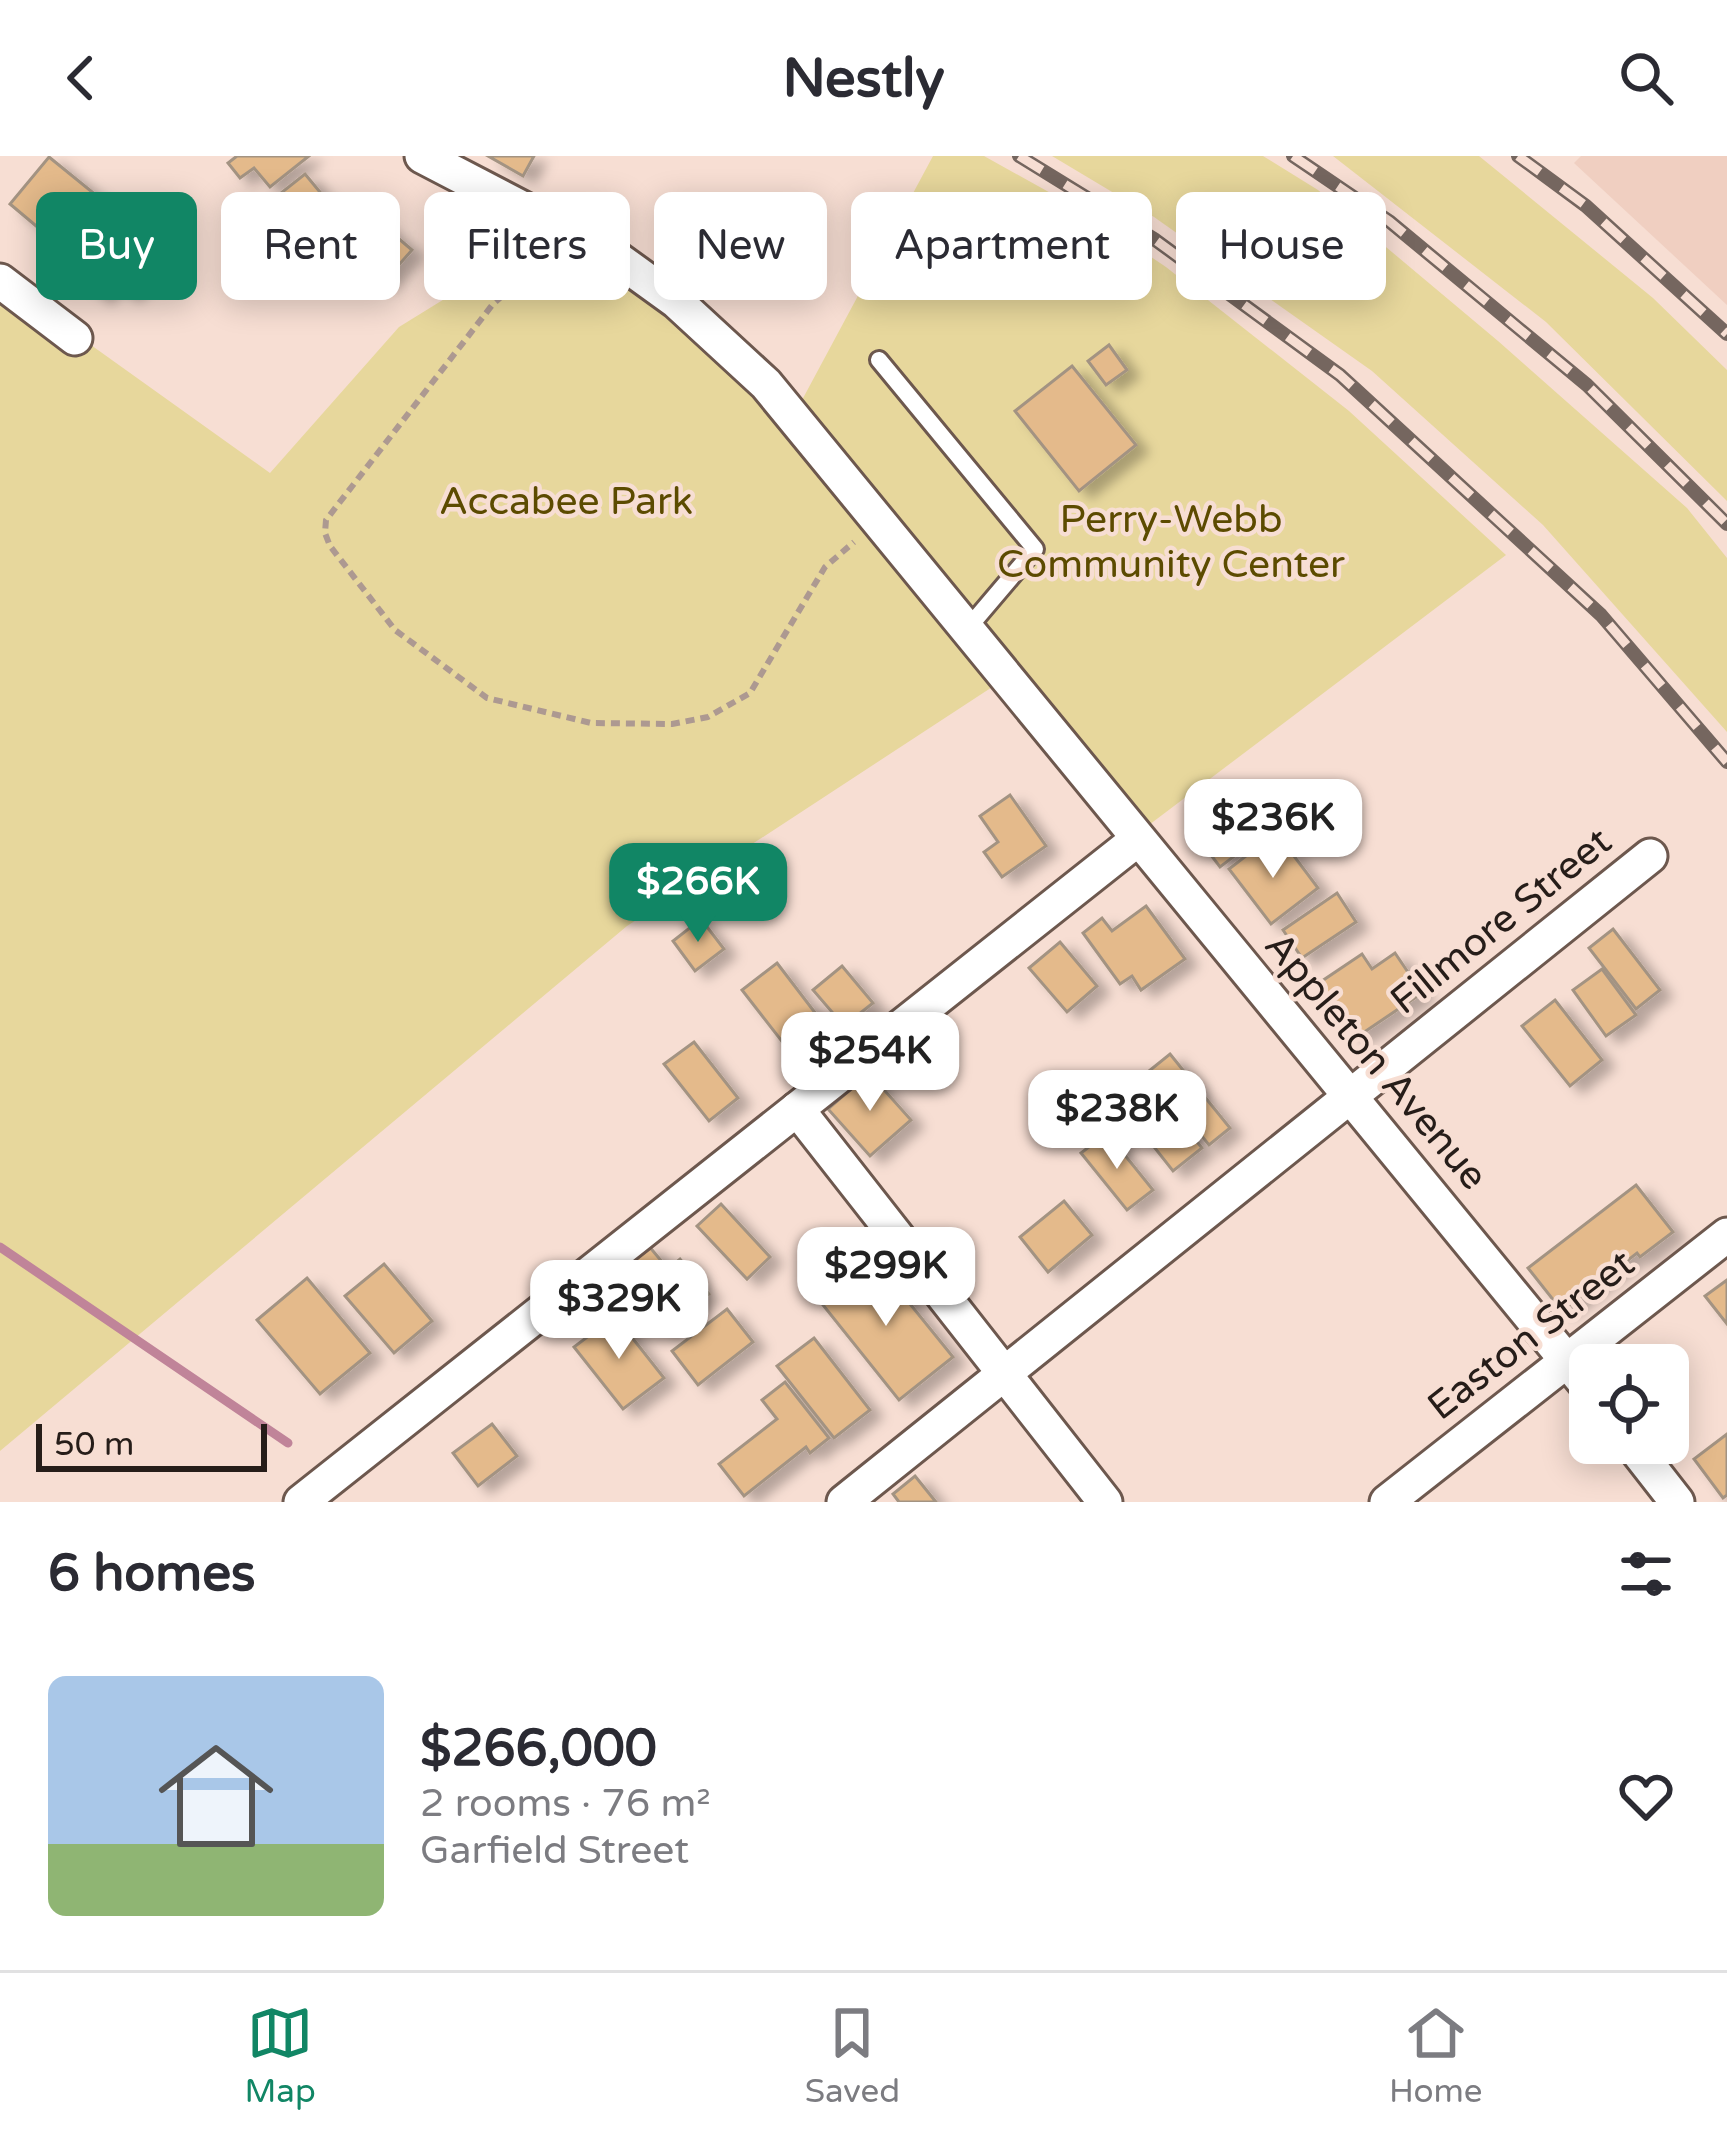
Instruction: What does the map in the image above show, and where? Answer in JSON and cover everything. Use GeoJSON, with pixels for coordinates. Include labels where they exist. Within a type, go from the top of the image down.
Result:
{"type":"FeatureCollection","features":[{"type":"Feature","properties":{"kind":"street","name":"Appleton Avenue"},"geometry":{"type":"LineString","coordinates":[[422,156],[491,192]]}},
{"type":"Feature","properties":{"kind":"street","name":"Appleton Avenue"},"geometry":{"type":"LineString","coordinates":[[630,268],[677,302],[766,384],[1569,1362]]}},
{"type":"Feature","properties":{"kind":"street"},"geometry":{"type":"LineString","coordinates":[[0,281],[75,338]]}},
{"type":"Feature","properties":{"kind":"street"},"geometry":{"type":"LineString","coordinates":[[301,1502],[1138,839]]}},
{"type":"Feature","properties":{"kind":"street","name":"Fillmore Street"},"geometry":{"type":"LineString","coordinates":[[844,1502],[1650,856]]}},
{"type":"Feature","properties":{"kind":"street"},"geometry":{"type":"LineString","coordinates":[[796,1109],[1105,1502]]}},
{"type":"Feature","properties":{"kind":"street","name":"Easton Street"},"geometry":{"type":"LineString","coordinates":[[1387,1502],[1727,1235]]}},
{"type":"Feature","properties":{"kind":"street"},"geometry":{"type":"LineString","coordinates":[[1647,1464],[1677,1502]]}},
{"type":"Feature","properties":{"kind":"lane"},"geometry":{"type":"LineString","coordinates":[[879,360],[1035,549],[968,628]]}},
{"type":"Feature","properties":{"kind":"path"},"geometry":{"type":"LineString","coordinates":[[498,300],[326,520],[330,545],[394,630],[487,698],[592,723],[690,723],[750,693],[825,567],[881,522]]}},
{"type":"Feature","properties":{"kind":"shaded area"},"geometry":{"type":"Polygon","coordinates":[[[1581,156],[1727,156],[1727,305],[1574,163],[1581,156]]]}},
{"type":"Feature","properties":{"kind":"green space"},"geometry":{"type":"Polygon","coordinates":[[[933,156],[984,156],[1049,192],[914,192],[933,156]]]}},
{"type":"Feature","properties":{"kind":"green space"},"geometry":{"type":"Polygon","coordinates":[[[1052,156],[1263,156],[1320,192],[1176,192],[1176,233],[1152,216],[1152,192],[1112,192],[1052,156]]]}},
{"type":"Feature","properties":{"kind":"green space"},"geometry":{"type":"Polygon","coordinates":[[[1333,156],[1479,156],[1653,298],[1727,370],[1727,501],[1546,322],[1386,197],[1386,192],[1379,192],[1333,156]]]}},
{"type":"Feature","properties":{"kind":"green space"},"geometry":{"type":"Polygon","coordinates":[[[1386,247],[1687,508],[1727,558],[1727,732],[1543,525],[1372,371],[1271,300],[1386,300],[1386,247]]]}},
{"type":"Feature","properties":{"kind":"green space"},"geometry":{"type":"Polygon","coordinates":[[[1152,258],[1176,275],[1176,300],[1208,300],[1349,411],[1506,555],[1137,834],[1006,678],[627,926],[0,1451],[0,280],[270,473],[399,327],[443,300],[630,300],[630,285],[794,415],[856,300],[1152,300],[1152,258]]]}},
{"type":"Feature","properties":{"kind":"building"},"geometry":{"type":"Polygon","coordinates":[[[237,156],[309,156],[270,187],[254,168],[240,178],[228,163],[237,156]]]}},
{"type":"Feature","properties":{"kind":"building"},"geometry":{"type":"Polygon","coordinates":[[[488,156],[534,156],[523,176],[488,156]]]}},
{"type":"Feature","properties":{"kind":"building"},"geometry":{"type":"Polygon","coordinates":[[[49,157],[92,192],[36,192],[36,226],[10,204],[49,157]]]}},
{"type":"Feature","properties":{"kind":"building"},"geometry":{"type":"Polygon","coordinates":[[[305,174],[320,192],[282,192],[305,174]]]}},
{"type":"Feature","properties":{"kind":"building"},"geometry":{"type":"Polygon","coordinates":[[[400,240],[412,250],[400,264],[400,240]]]}},
{"type":"Feature","properties":{"kind":"building"},"geometry":{"type":"Polygon","coordinates":[[[1109,345],[1127,370],[1106,385],[1088,361],[1109,345]]]}},
{"type":"Feature","properties":{"kind":"building"},"geometry":{"type":"Polygon","coordinates":[[[1072,366],[1136,445],[1079,491],[1015,411],[1072,366]]]}},
{"type":"Feature","properties":{"kind":"building"},"geometry":{"type":"Polygon","coordinates":[[[1257,787],[1282,820],[1220,867],[1195,834],[1257,787]]]}},
{"type":"Feature","properties":{"kind":"building"},"geometry":{"type":"Polygon","coordinates":[[[1010,795],[1046,846],[1002,877],[984,852],[998,842],[980,816],[1010,795]]]}},
{"type":"Feature","properties":{"kind":"building"},"geometry":{"type":"Polygon","coordinates":[[[1264,842],[1276,857],[1288,848],[1318,888],[1271,924],[1229,869],[1264,842]]]}},
{"type":"Feature","properties":{"kind":"building"},"geometry":{"type":"Polygon","coordinates":[[[1337,893],[1356,922],[1302,958],[1283,930],[1337,893]]]}},
{"type":"Feature","properties":{"kind":"building"},"geometry":{"type":"Polygon","coordinates":[[[1146,906],[1185,959],[1141,990],[1132,976],[1120,984],[1083,933],[1102,918],[1112,931],[1146,906]]]}},
{"type":"Feature","properties":{"kind":"building"},"geometry":{"type":"Polygon","coordinates":[[[701,919],[724,949],[695,971],[673,941],[701,919]]]}},
{"type":"Feature","properties":{"kind":"building"},"geometry":{"type":"Polygon","coordinates":[[[1613,929],[1660,990],[1636,1009],[1589,948],[1613,929]]]}},
{"type":"Feature","properties":{"kind":"building"},"geometry":{"type":"Polygon","coordinates":[[[1060,942],[1097,986],[1067,1012],[1029,968],[1060,942]]]}},
{"type":"Feature","properties":{"kind":"building"},"geometry":{"type":"Polygon","coordinates":[[[1395,953],[1422,993],[1357,1037],[1319,983],[1362,954],[1372,969],[1395,953]]]}},
{"type":"Feature","properties":{"kind":"building"},"geometry":{"type":"Polygon","coordinates":[[[777,963],[826,1027],[791,1053],[742,990],[777,963]]]}},
{"type":"Feature","properties":{"kind":"building"},"geometry":{"type":"Polygon","coordinates":[[[842,966],[873,1003],[844,1026],[813,990],[842,966]]]}},
{"type":"Feature","properties":{"kind":"building"},"geometry":{"type":"Polygon","coordinates":[[[1602,969],[1636,1015],[1606,1036],[1573,990],[1602,969]]]}},
{"type":"Feature","properties":{"kind":"building"},"geometry":{"type":"Polygon","coordinates":[[[1555,1000],[1602,1060],[1570,1086],[1522,1026],[1555,1000]]]}},
{"type":"Feature","properties":{"kind":"building"},"geometry":{"type":"Polygon","coordinates":[[[694,1042],[738,1098],[709,1121],[664,1064],[694,1042]]]}},
{"type":"Feature","properties":{"kind":"building"},"geometry":{"type":"Polygon","coordinates":[[[1170,1054],[1230,1128],[1209,1145],[1149,1071],[1170,1054]]]}},
{"type":"Feature","properties":{"kind":"building"},"geometry":{"type":"Polygon","coordinates":[[[869,1073],[911,1120],[870,1156],[828,1109],[869,1073]]]}},
{"type":"Feature","properties":{"kind":"building"},"geometry":{"type":"Polygon","coordinates":[[[1157,1091],[1202,1148],[1173,1171],[1128,1114],[1157,1091]]]}},
{"type":"Feature","properties":{"kind":"building"},"geometry":{"type":"Polygon","coordinates":[[[1107,1133],[1153,1190],[1127,1210],[1081,1153],[1107,1133]]]}},
{"type":"Feature","properties":{"kind":"building"},"geometry":{"type":"Polygon","coordinates":[[[1636,1185],[1673,1232],[1640,1257],[1637,1253],[1562,1311],[1528,1268],[1636,1185]]]}},
{"type":"Feature","properties":{"kind":"building"},"geometry":{"type":"Polygon","coordinates":[[[1064,1201],[1092,1235],[1048,1272],[1020,1237],[1064,1201]]]}},
{"type":"Feature","properties":{"kind":"building"},"geometry":{"type":"Polygon","coordinates":[[[721,1204],[770,1257],[747,1279],[697,1226],[721,1204]]]}},
{"type":"Feature","properties":{"kind":"building"},"geometry":{"type":"Polygon","coordinates":[[[648,1245],[668,1269],[680,1259],[709,1294],[665,1329],[617,1270],[648,1245]]]}},
{"type":"Feature","properties":{"kind":"building"},"geometry":{"type":"Polygon","coordinates":[[[872,1257],[953,1357],[899,1400],[819,1300],[872,1257]]]}},
{"type":"Feature","properties":{"kind":"building"},"geometry":{"type":"Polygon","coordinates":[[[384,1264],[432,1321],[394,1353],[345,1296],[384,1264]]]}},
{"type":"Feature","properties":{"kind":"building"},"geometry":{"type":"Polygon","coordinates":[[[307,1278],[370,1353],[320,1394],[257,1320],[307,1278]]]}},
{"type":"Feature","properties":{"kind":"building"},"geometry":{"type":"Polygon","coordinates":[[[1727,1280],[1727,1324],[1705,1296],[1727,1280]]]}},
{"type":"Feature","properties":{"kind":"building"},"geometry":{"type":"Polygon","coordinates":[[[727,1309],[753,1342],[698,1385],[672,1351],[727,1309]]]}},
{"type":"Feature","properties":{"kind":"building"},"geometry":{"type":"Polygon","coordinates":[[[615,1316],[664,1378],[623,1409],[574,1347],[615,1316]]]}},
{"type":"Feature","properties":{"kind":"building"},"geometry":{"type":"Polygon","coordinates":[[[814,1338],[870,1410],[834,1438],[777,1366],[814,1338]]]}},
{"type":"Feature","properties":{"kind":"building"},"geometry":{"type":"Polygon","coordinates":[[[785,1382],[829,1438],[810,1453],[806,1447],[744,1496],[719,1464],[777,1419],[762,1400],[785,1382]]]}},
{"type":"Feature","properties":{"kind":"building"},"geometry":{"type":"Polygon","coordinates":[[[492,1424],[517,1456],[478,1486],[453,1453],[492,1424]]]}},
{"type":"Feature","properties":{"kind":"building"},"geometry":{"type":"Polygon","coordinates":[[[1727,1434],[1727,1495],[1723,1498],[1694,1459],[1727,1434]]]}},
{"type":"Feature","properties":{"kind":"building"},"geometry":{"type":"Polygon","coordinates":[[[915,1476],[936,1502],[899,1502],[893,1494],[915,1476]]]}},
{"type":"Feature","properties":{"kind":"waterway"},"geometry":{"type":"LineString","coordinates":[[0,1247],[288,1443]]}},
{"type":"Feature","properties":{"kind":"railway"},"geometry":{"type":"LineString","coordinates":[[1019,156],[1154,239],[1340,375],[1601,615],[1727,762]]}},
{"type":"Feature","properties":{"kind":"railway"},"geometry":{"type":"LineString","coordinates":[[1293,156],[1389,221],[1587,385],[1727,524]]}},
{"type":"Feature","properties":{"kind":"railway"},"geometry":{"type":"LineString","coordinates":[[1518,156],[1586,206],[1727,334]]}},
{"type":"Feature","properties":{"kind":"park label","name":"Accabee Park"},"geometry":{"type":"Point","coordinates":[566,501]}},
{"type":"Feature","properties":{"kind":"park label","name":"Perry-Webb Community Center"},"geometry":{"type":"Point","coordinates":[1171,542]}}]}
